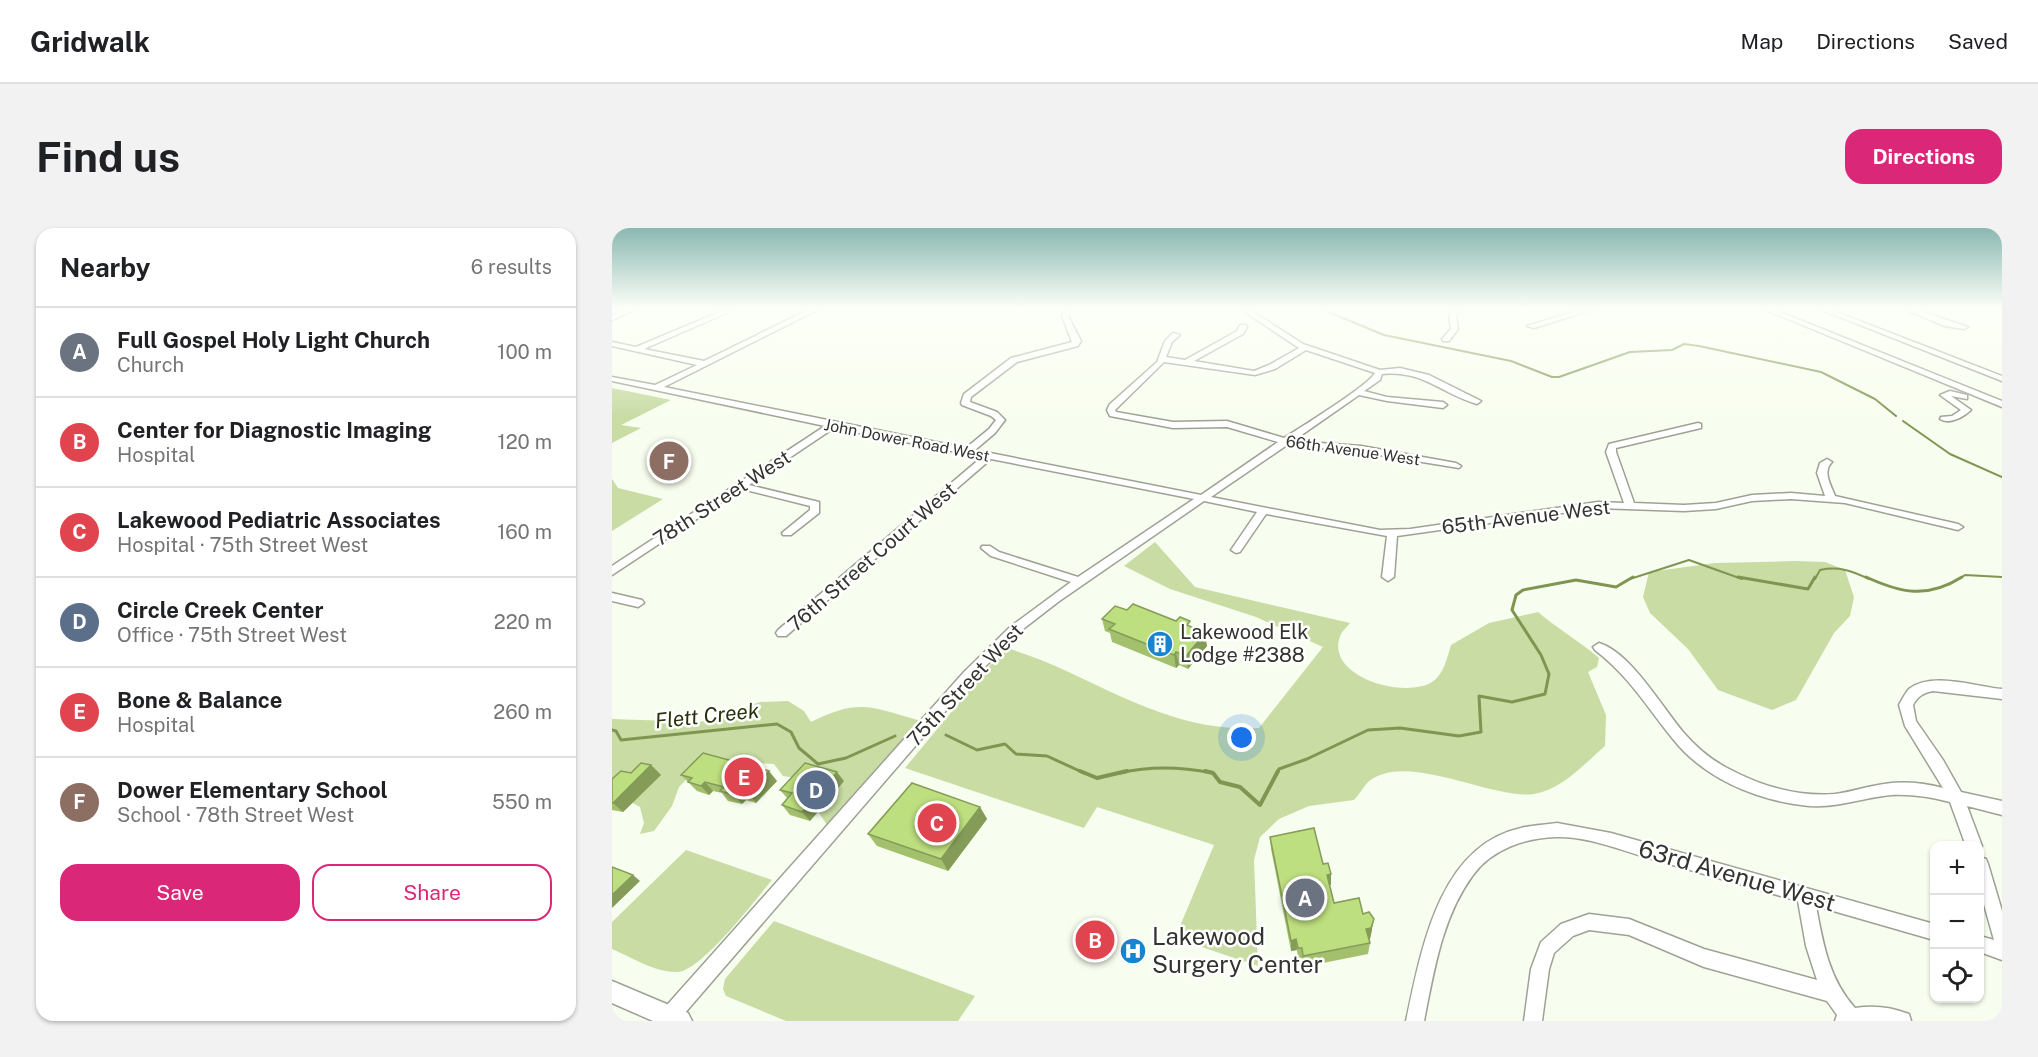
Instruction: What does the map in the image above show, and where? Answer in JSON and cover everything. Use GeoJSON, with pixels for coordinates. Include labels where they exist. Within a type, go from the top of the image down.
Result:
{"type":"FeatureCollection","features":[{"type":"Feature","properties":{"kind":"main road"},"geometry":{"type":"LineString","coordinates":[[612,992],[672,1020]]}},
{"type":"Feature","properties":{"kind":"street"},"geometry":{"type":"LineString","coordinates":[[617,345],[705,364]]}},
{"type":"Feature","properties":{"kind":"street"},"geometry":{"type":"LineString","coordinates":[[637,349],[647,345]]}},
{"type":"Feature","properties":{"kind":"street"},"geometry":{"type":"LineString","coordinates":[[656,388],[743,345]]}},
{"type":"Feature","properties":{"kind":"street"},"geometry":{"type":"LineString","coordinates":[[967,452],[992,431],[1001,420],[994,414],[965,403],[967,396],[1014,360],[1071,345]]}},
{"type":"Feature","properties":{"kind":"street"},"geometry":{"type":"LineString","coordinates":[[1167,345],[1163,359],[1257,373],[1306,347]]}},
{"type":"Feature","properties":{"kind":"street"},"geometry":{"type":"LineString","coordinates":[[1186,363],[1218,345]]}},
{"type":"Feature","properties":{"kind":"street"},"geometry":{"type":"LineString","coordinates":[[1298,345],[1379,372],[1394,370],[1412,373],[1477,400]]}},
{"type":"Feature","properties":{"kind":"street"},"geometry":{"type":"LineString","coordinates":[[1856,345],[2002,404]]}},
{"type":"Feature","properties":{"kind":"street"},"geometry":{"type":"LineString","coordinates":[[1916,345],[2002,379]]}},
{"type":"Feature","properties":{"kind":"street","name":"66th Avenue West"},"geometry":{"type":"LineString","coordinates":[[1163,359],[1113,406],[1111,411],[1120,416],[1173,425],[1235,425],[1285,442],[1372,451],[1456,466]]}},
{"type":"Feature","properties":{"kind":"street"},"geometry":{"type":"LineString","coordinates":[[1991,374],[2002,371]]}},
{"type":"Feature","properties":{"kind":"street","name":"75th Street West"},"geometry":{"type":"LineString","coordinates":[[672,1020],[983,660],[1022,623],[1079,580],[1358,392],[1376,379],[1379,372]]}},
{"type":"Feature","properties":{"kind":"street","name":"John Dower Road West"},"geometry":{"type":"LineString","coordinates":[[612,379],[1202,499]]}},
{"type":"Feature","properties":{"kind":"street"},"geometry":{"type":"LineString","coordinates":[[1358,392],[1381,398],[1443,405]]}},
{"type":"Feature","properties":{"kind":"street"},"geometry":{"type":"LineString","coordinates":[[1944,419],[1967,410],[1944,395],[1950,393],[2002,411]]}},
{"type":"Feature","properties":{"kind":"street","name":"78th Street West"},"geometry":{"type":"LineString","coordinates":[[612,571],[833,425]]}},
{"type":"Feature","properties":{"kind":"street"},"geometry":{"type":"LineString","coordinates":[[1629,505],[1611,452],[1612,446],[1698,426]]}},
{"type":"Feature","properties":{"kind":"street","name":"76th Street Court West"},"geometry":{"type":"LineString","coordinates":[[782,633],[989,456]]}},
{"type":"Feature","properties":{"kind":"street"},"geometry":{"type":"LineString","coordinates":[[1827,462],[1823,465],[1822,473],[1831,498]]}},
{"type":"Feature","properties":{"kind":"street"},"geometry":{"type":"LineString","coordinates":[[740,486],[810,502],[816,507],[810,516],[787,534]]}},
{"type":"Feature","properties":{"kind":"street","name":"65th Avenue West"},"geometry":{"type":"LineString","coordinates":[[1202,499],[1365,531],[1392,534],[1570,508],[1629,505],[1684,508],[1766,497],[1831,498],[1958,527]]}},
{"type":"Feature","properties":{"kind":"street"},"geometry":{"type":"LineString","coordinates":[[1236,550],[1263,511]]}},
{"type":"Feature","properties":{"kind":"street"},"geometry":{"type":"LineString","coordinates":[[1388,577],[1392,534]]}},
{"type":"Feature","properties":{"kind":"street"},"geometry":{"type":"LineString","coordinates":[[986,548],[995,554],[1079,580]]}},
{"type":"Feature","properties":{"kind":"street"},"geometry":{"type":"LineString","coordinates":[[612,597],[638,603]]}},
{"type":"Feature","properties":{"kind":"street"},"geometry":{"type":"LineString","coordinates":[[1599,647],[1618,660],[1635,677],[1695,754],[1714,768],[1745,783],[1784,796],[1809,800],[1844,798],[1895,789],[1928,791],[2002,808]]}},
{"type":"Feature","properties":{"kind":"street"},"geometry":{"type":"LineString","coordinates":[[1972,841],[1956,797],[1938,764],[1910,722],[1906,710],[1907,700],[1922,687],[1935,685],[2002,694]]}},
{"type":"Feature","properties":{"kind":"street","name":"63rd Avenue West"},"geometry":{"type":"LineString","coordinates":[[1415,1021],[1433,940],[1445,903],[1455,884],[1469,867],[1498,845],[1538,831],[1558,830],[1611,840],[1930,931]]}},
{"type":"Feature","properties":{"kind":"street"},"geometry":{"type":"LineString","coordinates":[[1984,878],[2002,939]]}},
{"type":"Feature","properties":{"kind":"street"},"geometry":{"type":"LineString","coordinates":[[1806,897],[1817,958],[1831,993],[1847,1019],[1878,1015],[1902,1021]]}},
{"type":"Feature","properties":{"kind":"street"},"geometry":{"type":"LineString","coordinates":[[1533,1021],[1544,953],[1551,942],[1567,930],[1589,922],[1610,923],[1634,929],[1704,958],[1831,993]]}},
{"type":"Feature","properties":{"kind":"street"},"geometry":{"type":"LineString","coordinates":[[1984,945],[2002,951]]}},
{"type":"Feature","properties":{"kind":"green space"},"geometry":{"type":"Polygon","coordinates":[[[612,388],[671,400],[621,425],[641,428],[612,443],[612,388]]]}},
{"type":"Feature","properties":{"kind":"green space"},"geometry":{"type":"Polygon","coordinates":[[[612,479],[618,488],[663,499],[612,531],[612,479]]]}},
{"type":"Feature","properties":{"kind":"green space"},"geometry":{"type":"Polygon","coordinates":[[[1155,542],[1195,587],[1350,623],[1341,634],[1338,649],[1343,661],[1354,672],[1385,686],[1419,687],[1432,682],[1442,670],[1451,645],[1489,623],[1538,612],[1599,658],[1597,667],[1588,672],[1606,715],[1605,746],[1564,781],[1534,794],[1516,794],[1426,773],[1404,771],[1384,774],[1368,782],[1354,800],[1309,806],[1279,819],[1260,837],[1254,860],[1258,966],[1175,938],[1214,845],[1097,807],[1084,828],[905,768],[1005,647],[1047,662],[1153,710],[1178,718],[1231,728],[1259,728],[1323,647],[1256,617],[1170,589],[1124,566],[1155,542]]]}},
{"type":"Feature","properties":{"kind":"green space"},"geometry":{"type":"Polygon","coordinates":[[[1825,562],[1845,570],[1854,597],[1850,616],[1834,633],[1796,700],[1772,710],[1718,690],[1688,649],[1650,613],[1643,597],[1649,572],[1715,563],[1825,562]]]}},
{"type":"Feature","properties":{"kind":"green space"},"geometry":{"type":"Polygon","coordinates":[[[788,701],[804,711],[811,722],[828,714],[854,707],[877,709],[921,721],[829,828],[796,778],[783,776],[774,764],[746,762],[698,767],[679,787],[672,806],[654,831],[640,834],[644,823],[640,807],[612,792],[612,719],[700,722],[760,702],[788,701]]]}},
{"type":"Feature","properties":{"kind":"green space"},"geometry":{"type":"Polygon","coordinates":[[[686,850],[772,880],[727,934],[687,969],[677,972],[661,970],[612,949],[612,922],[686,850]]]}},
{"type":"Feature","properties":{"kind":"green space"},"geometry":{"type":"Polygon","coordinates":[[[774,921],[975,996],[958,1021],[786,1021],[726,996],[723,989],[725,979],[774,921]]]}},
{"type":"Feature","properties":{"kind":"building"},"geometry":{"type":"Polygon","coordinates":[[[1133,604],[1176,621],[1180,617],[1190,621],[1187,625],[1205,633],[1186,656],[1176,652],[1174,655],[1109,629],[1115,624],[1102,619],[1115,606],[1127,610],[1133,604]]]}},
{"type":"Feature","properties":{"kind":"building"},"geometry":{"type":"Polygon","coordinates":[[[703,753],[769,771],[748,793],[738,791],[734,795],[720,791],[724,787],[705,782],[701,786],[688,782],[692,778],[681,775],[703,753]]]}},
{"type":"Feature","properties":{"kind":"building"},"geometry":{"type":"Polygon","coordinates":[[[641,763],[651,765],[612,803],[612,779],[621,771],[631,773],[641,763]]]}},
{"type":"Feature","properties":{"kind":"building"},"geometry":{"type":"Polygon","coordinates":[[[805,763],[837,772],[802,812],[782,805],[792,793],[780,790],[805,763]]]}},
{"type":"Feature","properties":{"kind":"building"},"geometry":{"type":"Polygon","coordinates":[[[912,783],[980,807],[941,859],[868,834],[912,783]]]}},
{"type":"Feature","properties":{"kind":"building"},"geometry":{"type":"Polygon","coordinates":[[[1314,828],[1323,864],[1328,863],[1331,874],[1327,875],[1334,903],[1359,898],[1363,914],[1369,912],[1374,919],[1371,928],[1366,929],[1370,943],[1303,956],[1302,948],[1298,948],[1296,939],[1291,941],[1270,837],[1314,828]]]}},
{"type":"Feature","properties":{"kind":"building"},"geometry":{"type":"Polygon","coordinates":[[[612,867],[633,875],[612,895],[612,867]]]}},
{"type":"Feature","properties":{"kind":"waterway"},"geometry":{"type":"LineString","coordinates":[[1433,345],[1511,361],[1552,377],[1559,377],[1630,352],[1672,350],[1682,345]]}},
{"type":"Feature","properties":{"kind":"waterway"},"geometry":{"type":"LineString","coordinates":[[1692,345],[1821,372],[1875,399],[1896,416]]}},
{"type":"Feature","properties":{"kind":"waterway"},"geometry":{"type":"LineString","coordinates":[[1903,421],[1950,454],[2002,477]]}},
{"type":"Feature","properties":{"kind":"waterway","name":"Flett Creek"},"geometry":{"type":"LineString","coordinates":[[1630,579],[1689,560],[1742,579]]}},
{"type":"Feature","properties":{"kind":"waterway","name":"Flett Creek"},"geometry":{"type":"LineString","coordinates":[[1815,579],[1820,570],[1833,569],[1851,572],[1869,579]]}},
{"type":"Feature","properties":{"kind":"waterway","name":"Flett Creek"},"geometry":{"type":"LineString","coordinates":[[1962,577],[1965,575],[2002,577]]}},
{"type":"Feature","properties":{"kind":"waterway","name":"Flett Creek"},"geometry":{"type":"LineString","coordinates":[[1278,771],[1368,730],[1400,728],[1459,736],[1481,732],[1479,696],[1512,702],[1545,694],[1549,674],[1541,655],[1512,610],[1516,595],[1523,590],[1576,580],[1616,587],[1633,577]]}},
{"type":"Feature","properties":{"kind":"waterway","name":"Flett Creek"},"geometry":{"type":"LineString","coordinates":[[1738,577],[1808,589],[1815,577]]}},
{"type":"Feature","properties":{"kind":"waterway","name":"Flett Creek"},"geometry":{"type":"LineString","coordinates":[[1866,577],[1891,587],[1914,591],[1937,589],[1962,577]]}},
{"type":"Feature","properties":{"kind":"waterway","name":"Flett Creek"},"geometry":{"type":"LineString","coordinates":[[612,730],[616,731],[621,740],[777,724],[791,732],[799,748],[818,764],[846,758],[895,736]]}},
{"type":"Feature","properties":{"kind":"waterway","name":"Flett Creek"},"geometry":{"type":"LineString","coordinates":[[946,735],[977,750],[1005,744],[1016,754],[1047,756],[1084,773]]}},
{"type":"Feature","properties":{"kind":"waterway","name":"Flett Creek"},"geometry":{"type":"LineString","coordinates":[[1120,773],[1166,768],[1212,773]]}},
{"type":"Feature","properties":{"kind":"waterway","name":"Flett Creek"},"geometry":{"type":"LineString","coordinates":[[1080,771],[1097,778],[1127,771]]}},
{"type":"Feature","properties":{"kind":"waterway","name":"Flett Creek"},"geometry":{"type":"LineString","coordinates":[[1205,771],[1213,773],[1220,782],[1240,787],[1260,805],[1278,771]]}},
{"type":"Feature","properties":{"kind":"place","name":"Dower Elementary School"},"geometry":{"type":"Point","coordinates":[669,461]}},
{"type":"Feature","properties":{"kind":"place","name":"Lakewood Elk Lodge #2388"},"geometry":{"type":"Point","coordinates":[1160,644]}},
{"type":"Feature","properties":{"kind":"place","name":"Bone & Balance"},"geometry":{"type":"Point","coordinates":[744,777]}},
{"type":"Feature","properties":{"kind":"place","name":"Circle Creek Center"},"geometry":{"type":"Point","coordinates":[816,790]}},
{"type":"Feature","properties":{"kind":"place","name":"Lakewood Pediatric Associates"},"geometry":{"type":"Point","coordinates":[937,823]}},
{"type":"Feature","properties":{"kind":"place","name":"Full Gospel Holy Light Church"},"geometry":{"type":"Point","coordinates":[1305,898]}},
{"type":"Feature","properties":{"kind":"place","name":"Center for Diagnostic Imaging"},"geometry":{"type":"Point","coordinates":[1095,940]}},
{"type":"Feature","properties":{"kind":"place","name":"Lakewood Surgery Center"},"geometry":{"type":"Point","coordinates":[1133,951]}}]}
